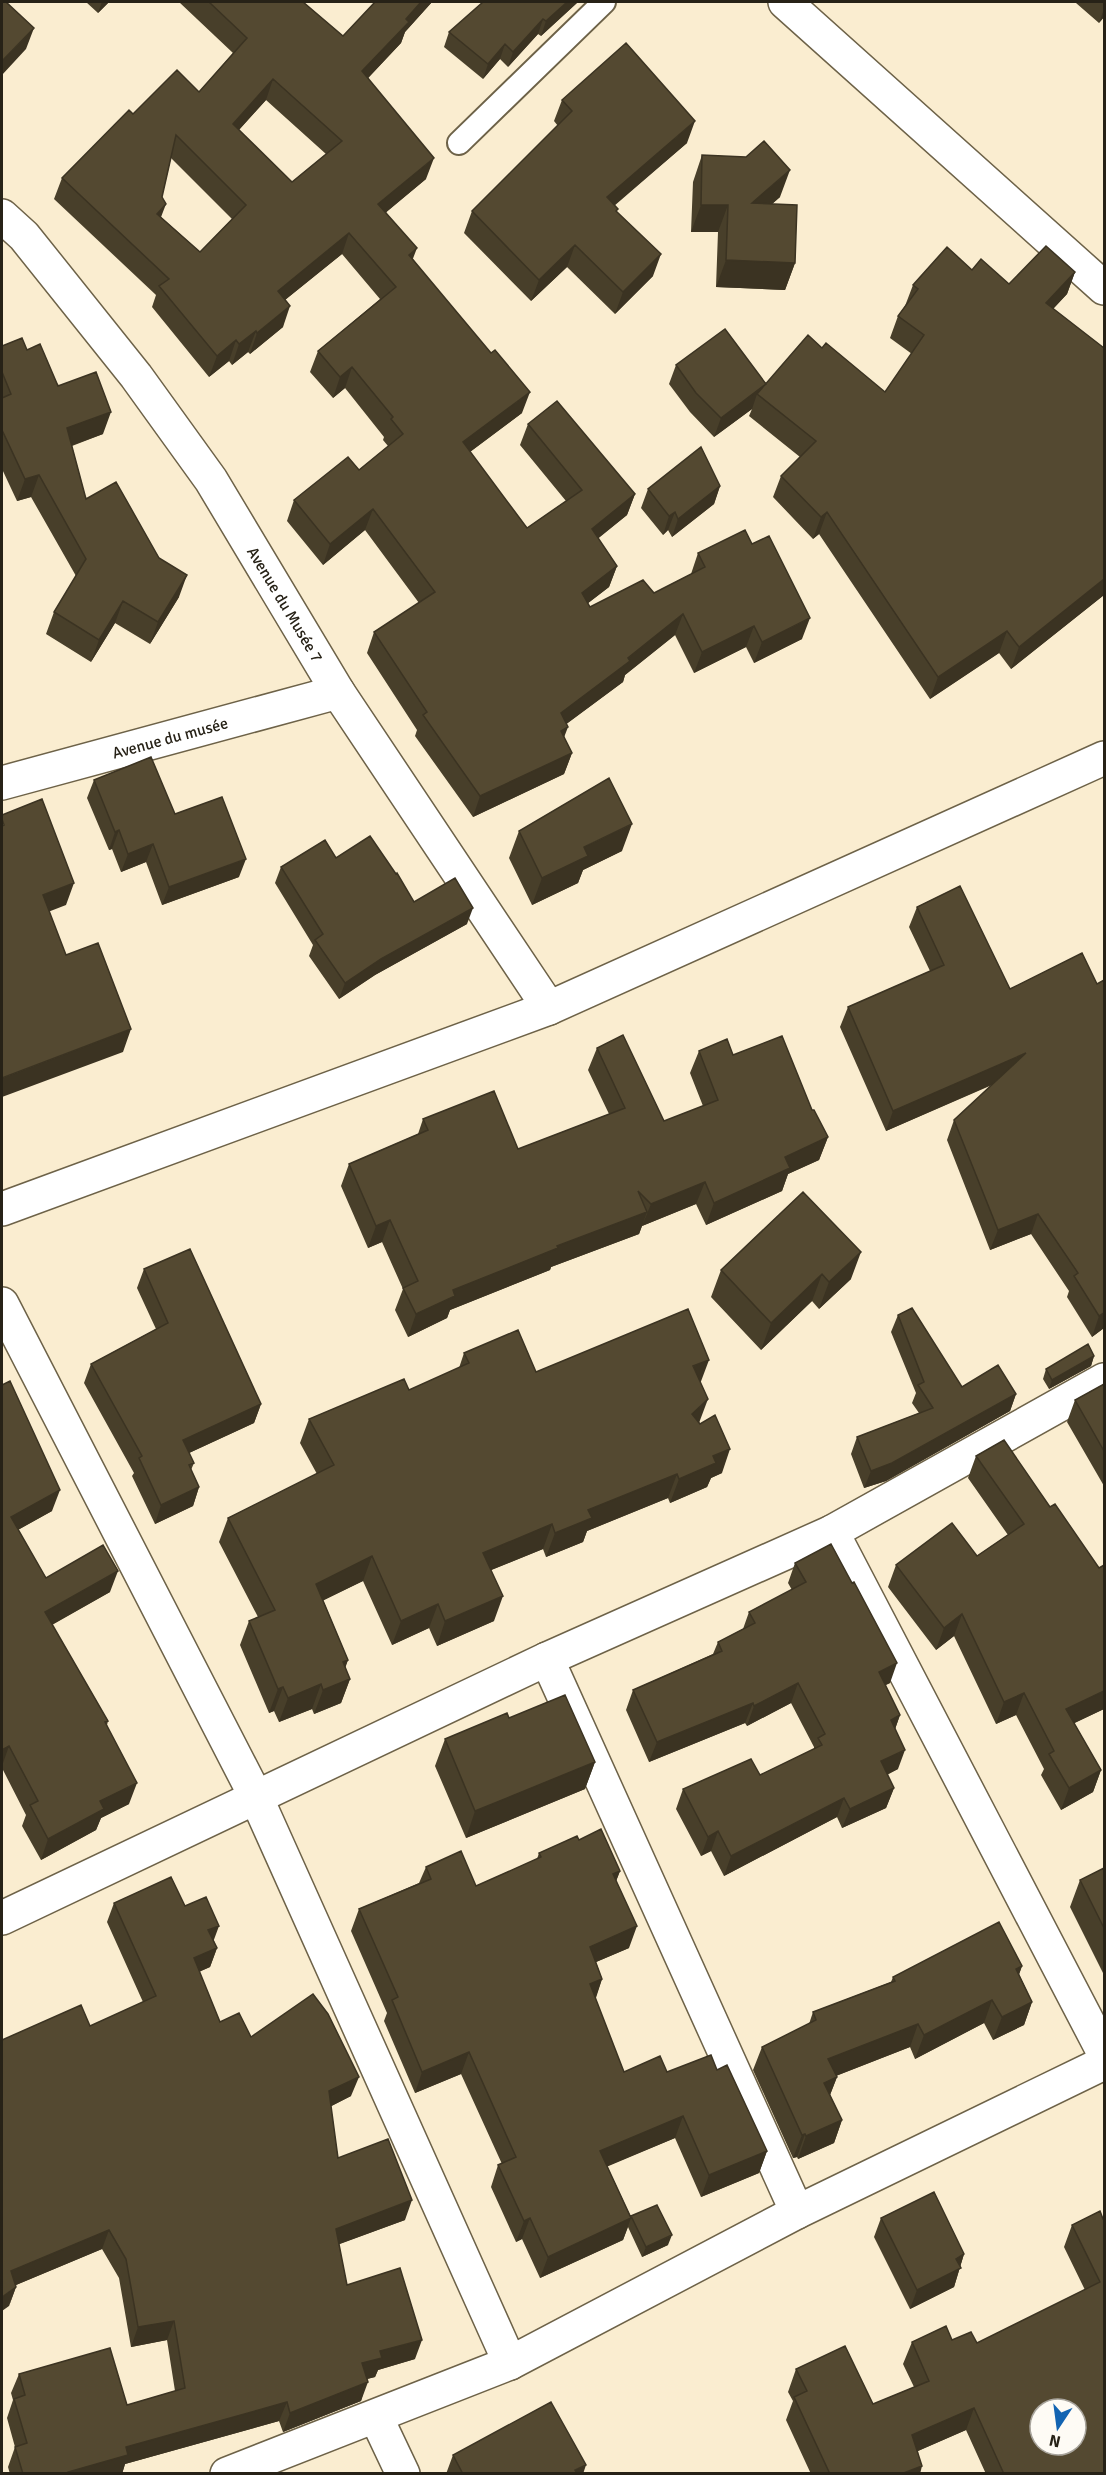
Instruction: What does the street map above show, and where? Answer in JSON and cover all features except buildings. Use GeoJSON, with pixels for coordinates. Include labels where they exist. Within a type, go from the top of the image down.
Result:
{"type":"FeatureCollection","features":[{"type":"Feature","properties":{"kind":"street"},"geometry":{"type":"LineString","coordinates":[[785,2],[1104,288]]}},
{"type":"Feature","properties":{"kind":"street","name":"Avenue du Musée 7"},"geometry":{"type":"LineString","coordinates":[[2,216],[24,236],[136,376],[211,480],[338,692],[549,1008]]}},
{"type":"Feature","properties":{"kind":"street","name":"Avenue du musée"},"geometry":{"type":"LineString","coordinates":[[2,783],[338,692]]}},
{"type":"Feature","properties":{"kind":"street"},"geometry":{"type":"LineString","coordinates":[[2,1209],[549,1008],[1104,758]]}},
{"type":"Feature","properties":{"kind":"street"},"geometry":{"type":"LineString","coordinates":[[2,1304],[256,1797],[510,2363]]}},
{"type":"Feature","properties":{"kind":"street"},"geometry":{"type":"LineString","coordinates":[[2,1918],[547,1659],[832,1532],[1104,1380]]}},
{"type":"Feature","properties":{"kind":"street"},"geometry":{"type":"LineString","coordinates":[[832,1532],[1104,2053]]}},
{"type":"Feature","properties":{"kind":"street"},"geometry":{"type":"LineString","coordinates":[[547,1659],[797,2212]]}},
{"type":"Feature","properties":{"kind":"street"},"geometry":{"type":"LineString","coordinates":[[227,2474],[510,2363],[797,2212],[1104,2063]]}},
{"type":"Feature","properties":{"kind":"street"},"geometry":{"type":"LineString","coordinates":[[376,2417],[403,2474]]}},
{"type":"Feature","properties":{"kind":"lane"},"geometry":{"type":"LineString","coordinates":[[459,142],[604,2]]}}]}
